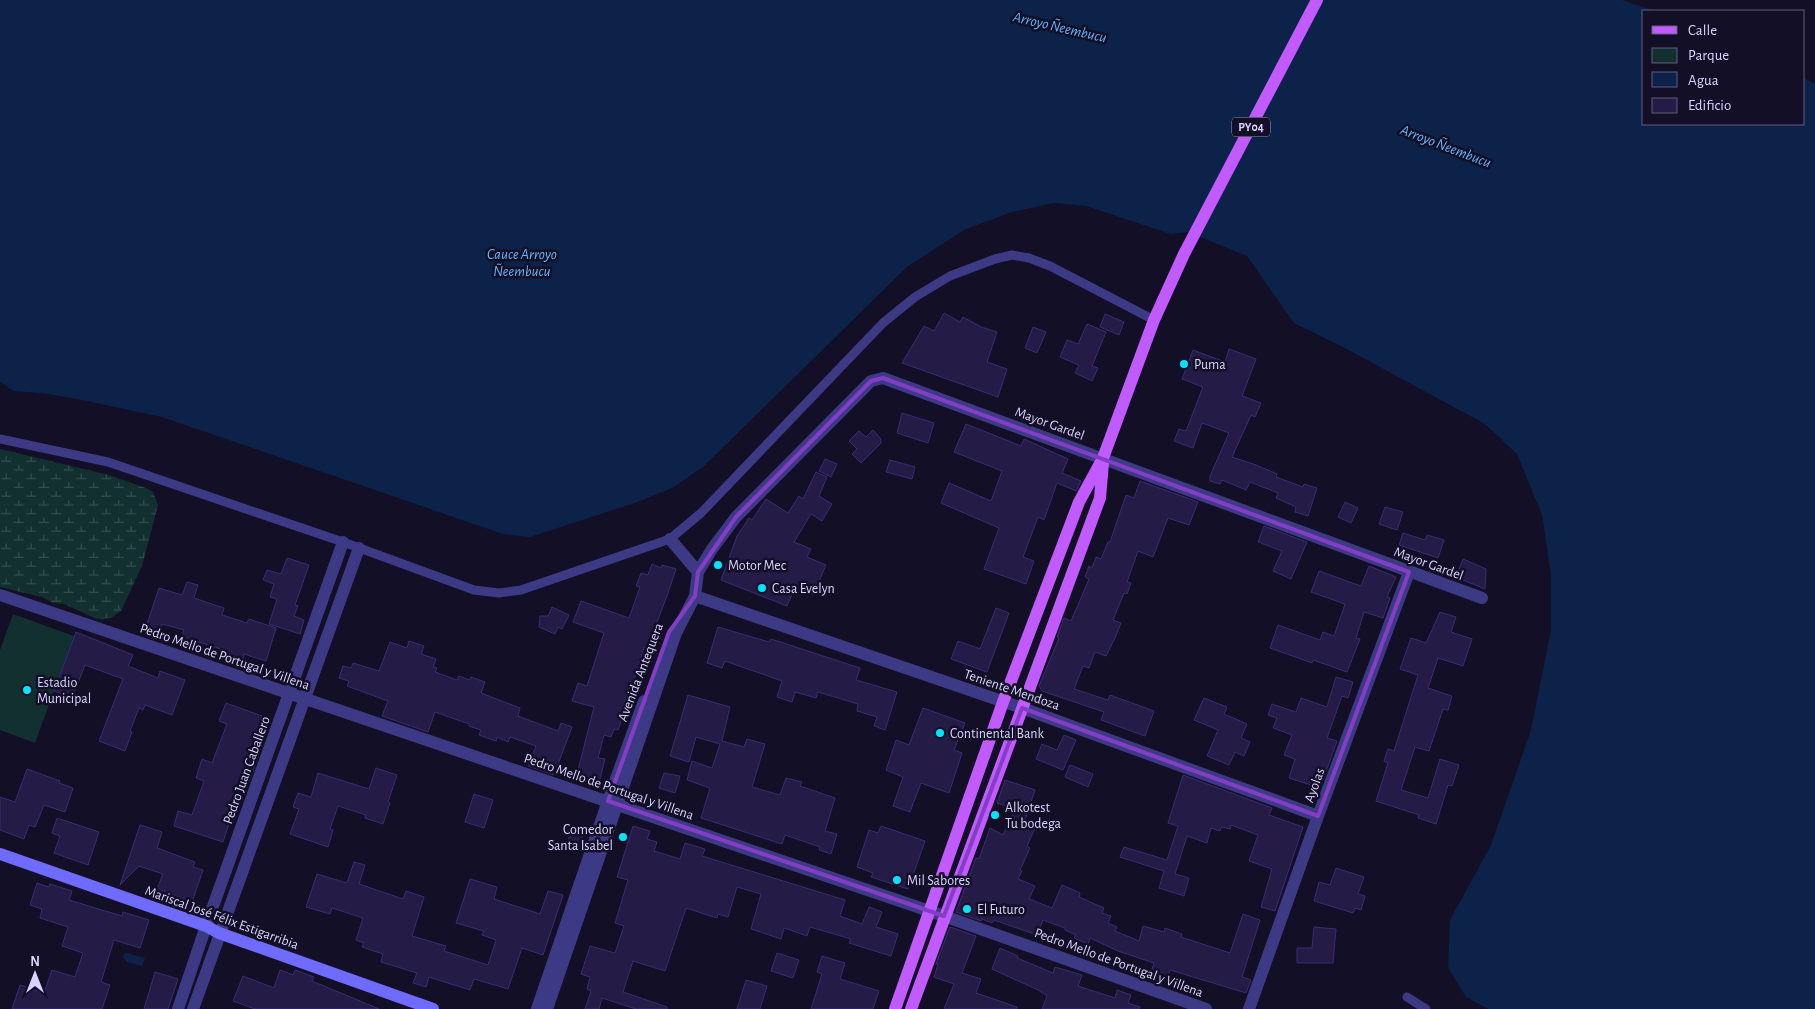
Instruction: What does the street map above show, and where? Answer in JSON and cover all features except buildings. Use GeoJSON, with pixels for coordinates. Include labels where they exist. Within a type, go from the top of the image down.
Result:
{"type":"FeatureCollection","features":[{"type":"Feature","properties":{"kind":"main road","name":"PY04"},"geometry":{"type":"LineString","coordinates":[[895,1009],[1002,702],[1079,502],[1103,458],[1154,320],[1184,254],[1317,0]]}},
{"type":"Feature","properties":{"kind":"main road","name":"PY04"},"geometry":{"type":"LineString","coordinates":[[910,1009],[1100,498],[1103,458]]}},
{"type":"Feature","properties":{"kind":"main road","name":"Mariscal José Félix Estigarribia"},"geometry":{"type":"LineString","coordinates":[[0,854],[206,926],[219,933],[433,1009]]}},
{"type":"Feature","properties":{"kind":"street","name":"Mayor Gardel"},"geometry":{"type":"LineString","coordinates":[[695,596],[698,572],[712,549],[736,518],[871,381],[883,378],[1482,598]]}},
{"type":"Feature","properties":{"kind":"street"},"geometry":{"type":"LineString","coordinates":[[670,539],[698,572]]}},
{"type":"Feature","properties":{"kind":"street","name":"Pedro Juan Caballero"},"geometry":{"type":"LineString","coordinates":[[178,1009],[343,542]]}},
{"type":"Feature","properties":{"kind":"street"},"geometry":{"type":"LineString","coordinates":[[193,1009],[359,548]]}},
{"type":"Feature","properties":{"kind":"street","name":"Ayolas"},"geometry":{"type":"LineString","coordinates":[[1249,1009],[1318,816],[1409,572]]}},
{"type":"Feature","properties":{"kind":"street","name":"Pedro Mello de Portugal y Villena"},"geometry":{"type":"LineString","coordinates":[[0,595],[944,916],[1206,1009]]}},
{"type":"Feature","properties":{"kind":"street","name":"Teniente Mendoza"},"geometry":{"type":"LineString","coordinates":[[695,596],[1022,708],[1318,816]]}},
{"type":"Feature","properties":{"kind":"street","name":"Avenida Antequera"},"geometry":{"type":"LineString","coordinates":[[537,1009],[676,633],[695,596]]}},
{"type":"Feature","properties":{"kind":"street","name":"Avenida Antequera"},"geometry":{"type":"LineString","coordinates":[[547,1009],[613,803]]}},
{"type":"Feature","properties":{"kind":"lane"},"geometry":{"type":"LineString","coordinates":[[0,439],[108,462],[343,542],[474,590],[498,593],[522,590],[670,539],[701,513],[883,323],[915,297],[950,276],[995,259],[1012,255],[1029,258],[1050,266],[1154,320]]}},
{"type":"Feature","properties":{"kind":"lane"},"geometry":{"type":"LineString","coordinates":[[1408,997],[1426,1009]]}},
{"type":"Feature","properties":{"kind":"highlighted area"},"geometry":{"type":"Polygon","coordinates":[[[883,378],[1409,572],[1318,816],[1022,708],[944,916],[608,801],[669,632],[695,596],[698,572],[736,517],[871,381],[883,378]]]}},
{"type":"Feature","properties":{"kind":"green space"},"geometry":{"type":"Polygon","coordinates":[[[0,449],[109,475],[153,492],[158,505],[142,566],[121,611],[111,618],[97,619],[64,604],[53,603],[42,597],[0,587],[0,449]]]}},
{"type":"Feature","properties":{"kind":"green space","name":"Estadio Municipal"},"geometry":{"type":"Polygon","coordinates":[[[13,614],[74,636],[35,743],[0,730],[0,650],[13,614]]]}},
{"type":"Feature","properties":{"kind":"water","name":"Cauce Arroyo Ñeembucu"},"geometry":{"type":"Polygon","coordinates":[[[0,0],[1622,0],[1653,10],[1642,10],[1642,125],[1805,125],[1805,79],[1815,84],[1815,1009],[1488,1009],[1466,997],[1448,968],[1450,920],[1491,845],[1531,730],[1551,630],[1551,575],[1542,515],[1517,454],[1485,424],[1343,347],[1294,323],[1247,256],[1188,232],[1171,234],[1086,206],[1054,203],[1012,212],[966,229],[908,266],[703,467],[672,488],[635,503],[530,537],[503,534],[162,417],[77,399],[42,393],[14,391],[0,382],[0,0]]]}},
{"type":"Feature","properties":{"kind":"water"},"geometry":{"type":"Polygon","coordinates":[[[127,953],[145,958],[142,966],[127,962],[123,957],[127,953]]]}},
{"type":"Feature","properties":{"kind":"place","name":"Puma"},"geometry":{"type":"Point","coordinates":[1184,364]}},
{"type":"Feature","properties":{"kind":"place","name":"Motor Mec"},"geometry":{"type":"Point","coordinates":[718,565]}},
{"type":"Feature","properties":{"kind":"place","name":"Casa Evelyn"},"geometry":{"type":"Point","coordinates":[762,588]}},
{"type":"Feature","properties":{"kind":"place","name":"Estadio Municipal"},"geometry":{"type":"Point","coordinates":[27,690]}},
{"type":"Feature","properties":{"kind":"place","name":"Continental Bank"},"geometry":{"type":"Point","coordinates":[940,733]}},
{"type":"Feature","properties":{"kind":"place","name":"Alkotest Tu bodega"},"geometry":{"type":"Point","coordinates":[995,815]}},
{"type":"Feature","properties":{"kind":"place","name":"Comedor Santa Isabel"},"geometry":{"type":"Point","coordinates":[623,837]}},
{"type":"Feature","properties":{"kind":"place","name":"Mil Sabores"},"geometry":{"type":"Point","coordinates":[897,880]}},
{"type":"Feature","properties":{"kind":"place","name":"El Futuro"},"geometry":{"type":"Point","coordinates":[967,909]}},
{"type":"Feature","properties":{"kind":"water label","name":"Arroyo Ñeembucu"},"geometry":{"type":"Point","coordinates":[1060,27]}},
{"type":"Feature","properties":{"kind":"water label","name":"Arroyo Ñeembucu"},"geometry":{"type":"Point","coordinates":[1446,146]}}]}
